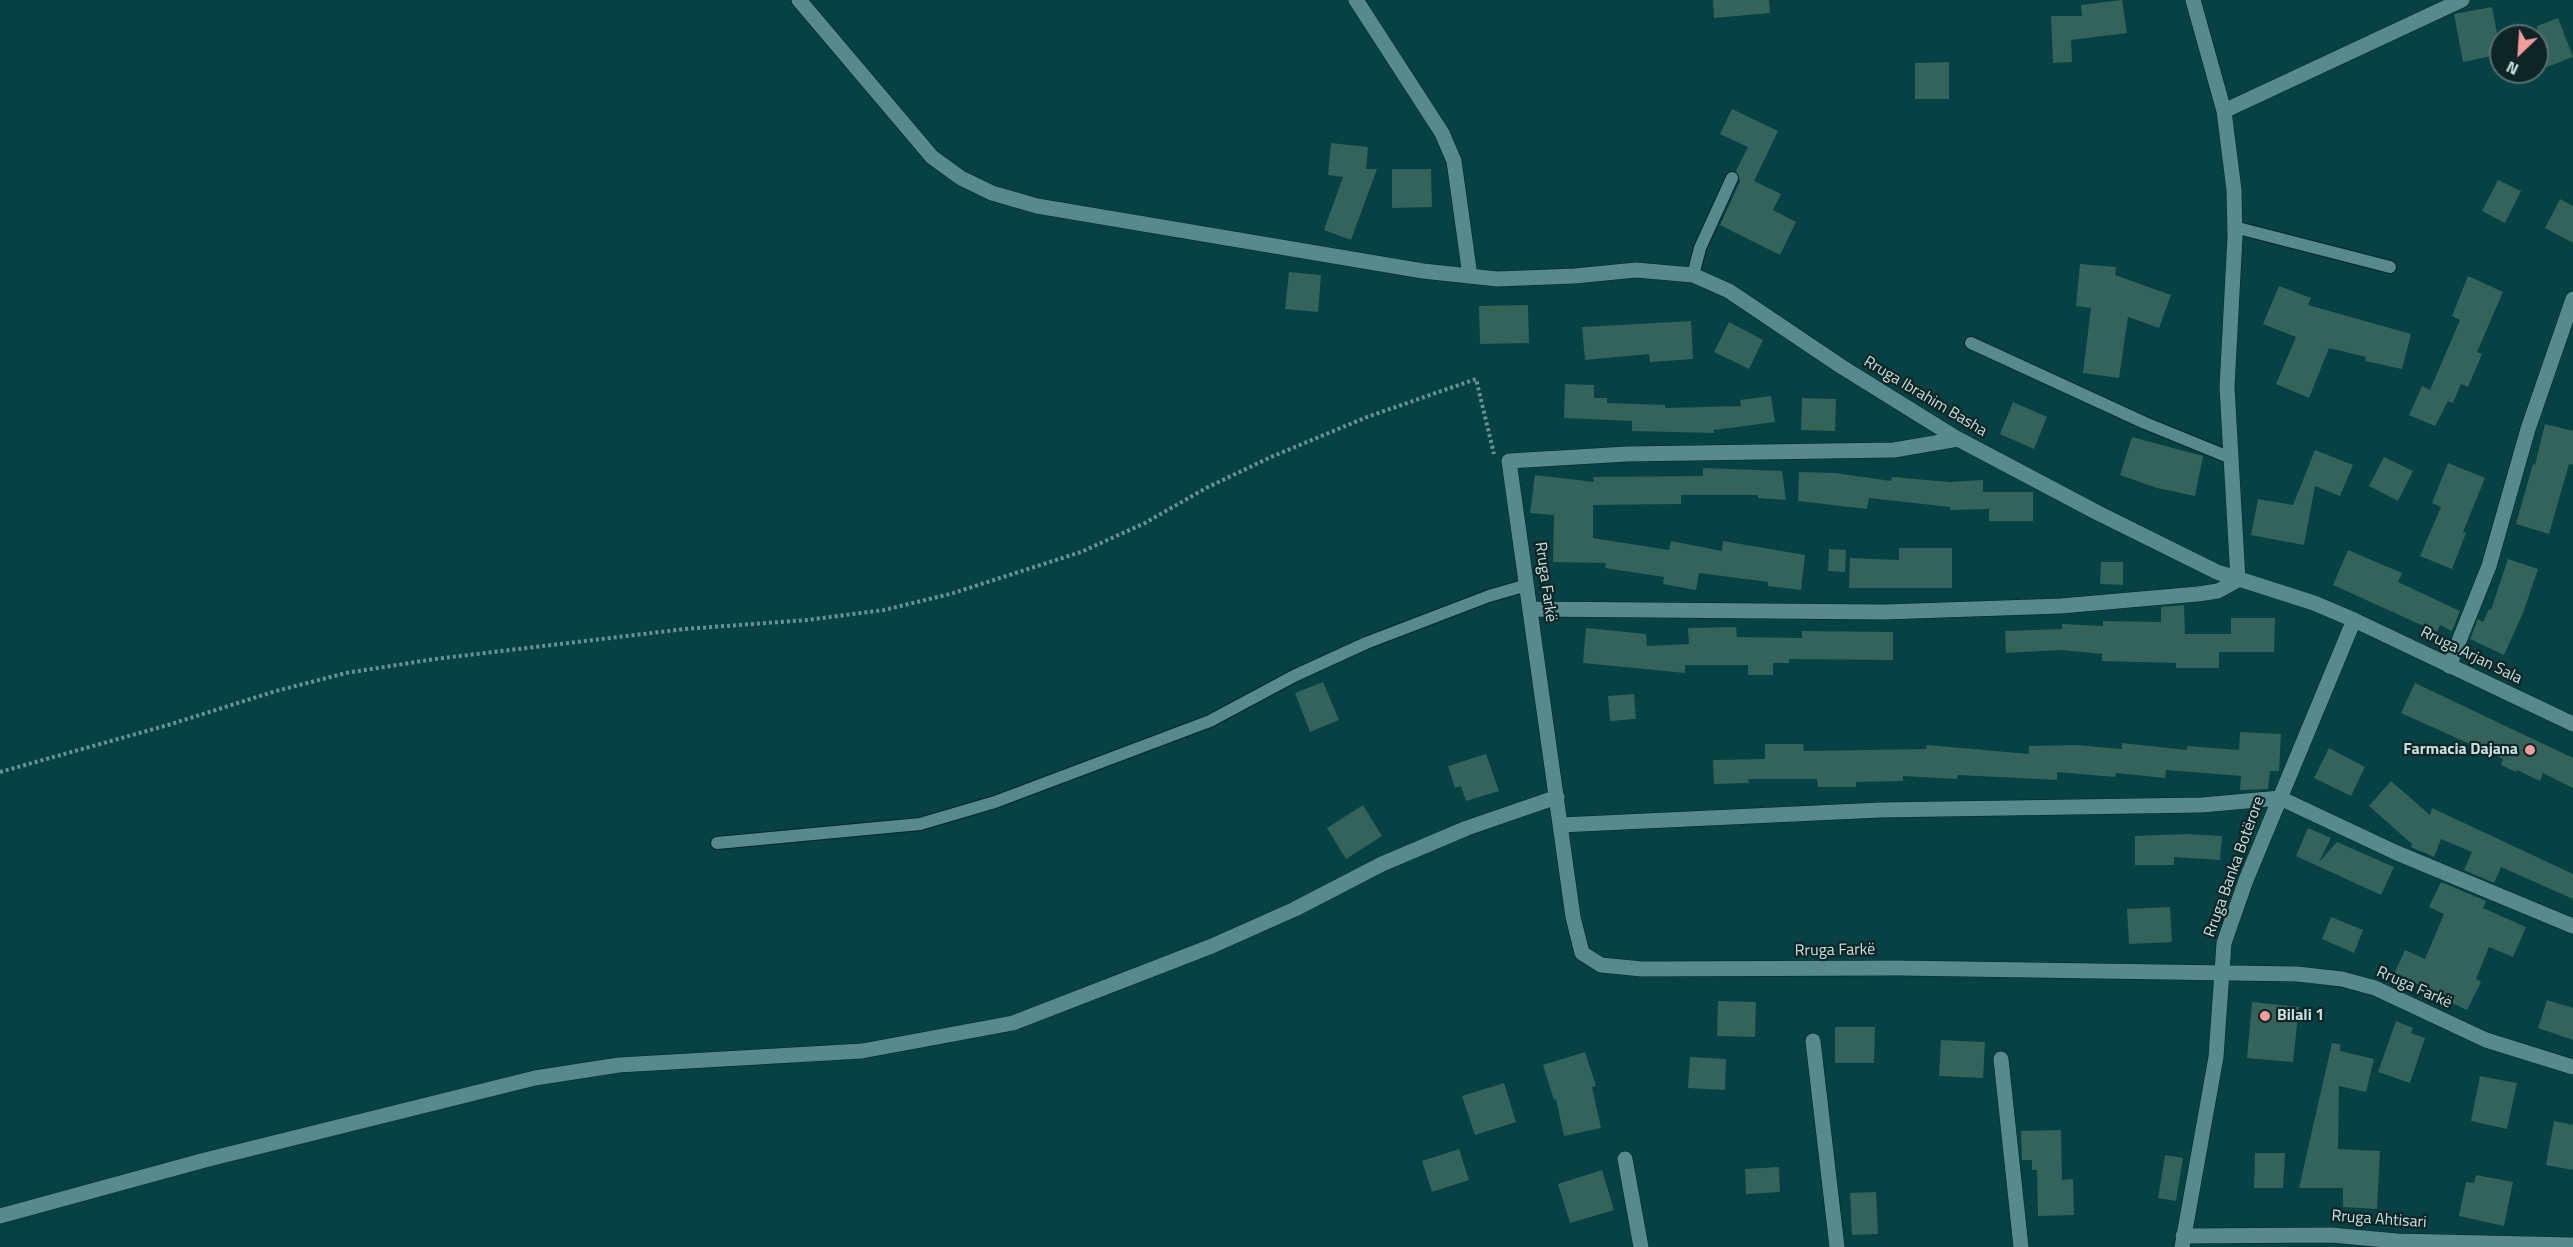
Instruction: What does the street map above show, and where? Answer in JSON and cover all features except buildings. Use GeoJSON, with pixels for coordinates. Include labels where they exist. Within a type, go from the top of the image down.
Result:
{"type":"FeatureCollection","features":[{"type":"Feature","properties":{"kind":"street","name":"Rruga Ibrahim Basha"},"geometry":{"type":"LineString","coordinates":[[799,0],[932,157],[961,178],[992,193],[1037,206],[1423,271],[1528,279],[1636,270],[1693,275],[1729,291],[1842,367],[1958,439],[2098,513],[2238,580],[2314,603],[2354,620]]}},
{"type":"Feature","properties":{"kind":"street"},"geometry":{"type":"LineString","coordinates":[[1356,0],[1437,124],[1454,161],[1470,276]]}},
{"type":"Feature","properties":{"kind":"street"},"geometry":{"type":"LineString","coordinates":[[1531,609],[1885,612],[2061,606],[2198,594],[2218,591],[2238,580],[2228,387],[2234,190],[2224,111],[2193,0]]}},
{"type":"Feature","properties":{"kind":"street"},"geometry":{"type":"LineString","coordinates":[[2224,111],[2462,0]]}},
{"type":"Feature","properties":{"kind":"street"},"geometry":{"type":"LineString","coordinates":[[2449,666],[2489,566],[2528,429],[2573,299]]}},
{"type":"Feature","properties":{"kind":"street"},"geometry":{"type":"LineString","coordinates":[[1509,461],[1627,454],[1893,450],[1958,439]]}},
{"type":"Feature","properties":{"kind":"street","name":"Rruga Farkë"},"geometry":{"type":"LineString","coordinates":[[1509,461],[1577,940],[1582,953],[1601,965],[1693,971],[1898,968],[2220,975],[2298,974],[2342,979],[2375,988],[2486,1040],[2573,1067]]}},
{"type":"Feature","properties":{"kind":"street","name":"Rruga Arjan Sala"},"geometry":{"type":"LineString","coordinates":[[2354,620],[2573,724]]}},
{"type":"Feature","properties":{"kind":"street","name":"Rruga Banka Botërore"},"geometry":{"type":"LineString","coordinates":[[2183,1241],[2216,1057],[2224,943],[2234,912],[2354,620]]}},
{"type":"Feature","properties":{"kind":"street"},"geometry":{"type":"LineString","coordinates":[[0,1216],[216,1157],[536,1078],[619,1065],[862,1051],[1012,1023],[1212,946],[1295,909],[1382,864],[1467,828],[1557,797]]}},
{"type":"Feature","properties":{"kind":"street"},"geometry":{"type":"LineString","coordinates":[[1560,825],[1880,810],[2211,804],[2280,798],[2397,853],[2573,926]]}},
{"type":"Feature","properties":{"kind":"street"},"geometry":{"type":"LineString","coordinates":[[1813,1041],[1837,1247]]}},
{"type":"Feature","properties":{"kind":"street"},"geometry":{"type":"LineString","coordinates":[[2001,1059],[2021,1247]]}},
{"type":"Feature","properties":{"kind":"street"},"geometry":{"type":"LineString","coordinates":[[1625,1159],[1641,1247]]}},
{"type":"Feature","properties":{"kind":"street","name":"Rruga Ahtisari"},"geometry":{"type":"LineString","coordinates":[[2183,1241],[2331,1235],[2397,1241],[2573,1245]]}},
{"type":"Feature","properties":{"kind":"lane"},"geometry":{"type":"LineString","coordinates":[[1693,275],[1700,248],[1732,178]]}},
{"type":"Feature","properties":{"kind":"lane"},"geometry":{"type":"LineString","coordinates":[[2234,227],[2390,267]]}},
{"type":"Feature","properties":{"kind":"lane"},"geometry":{"type":"LineString","coordinates":[[1971,343],[2145,423],[2231,458]]}},
{"type":"Feature","properties":{"kind":"lane"},"geometry":{"type":"LineString","coordinates":[[717,843],[920,824],[995,802],[1210,721],[1294,676],[1366,644],[1469,604],[1527,585]]}},
{"type":"Feature","properties":{"kind":"path"},"geometry":{"type":"LineString","coordinates":[[0,772],[168,725],[276,690],[346,673],[435,659],[685,629],[807,620],[884,610],[950,594],[1081,552],[1145,523],[1206,488],[1271,457],[1367,417],[1476,379],[1493,453],[1498,458],[1509,461]]}},
{"type":"Feature","properties":{"kind":"place","name":"Farmacia Dajana"},"geometry":{"type":"Point","coordinates":[2530,750]}},
{"type":"Feature","properties":{"kind":"place","name":"Bilali 1"},"geometry":{"type":"Point","coordinates":[2265,1016]}}]}
